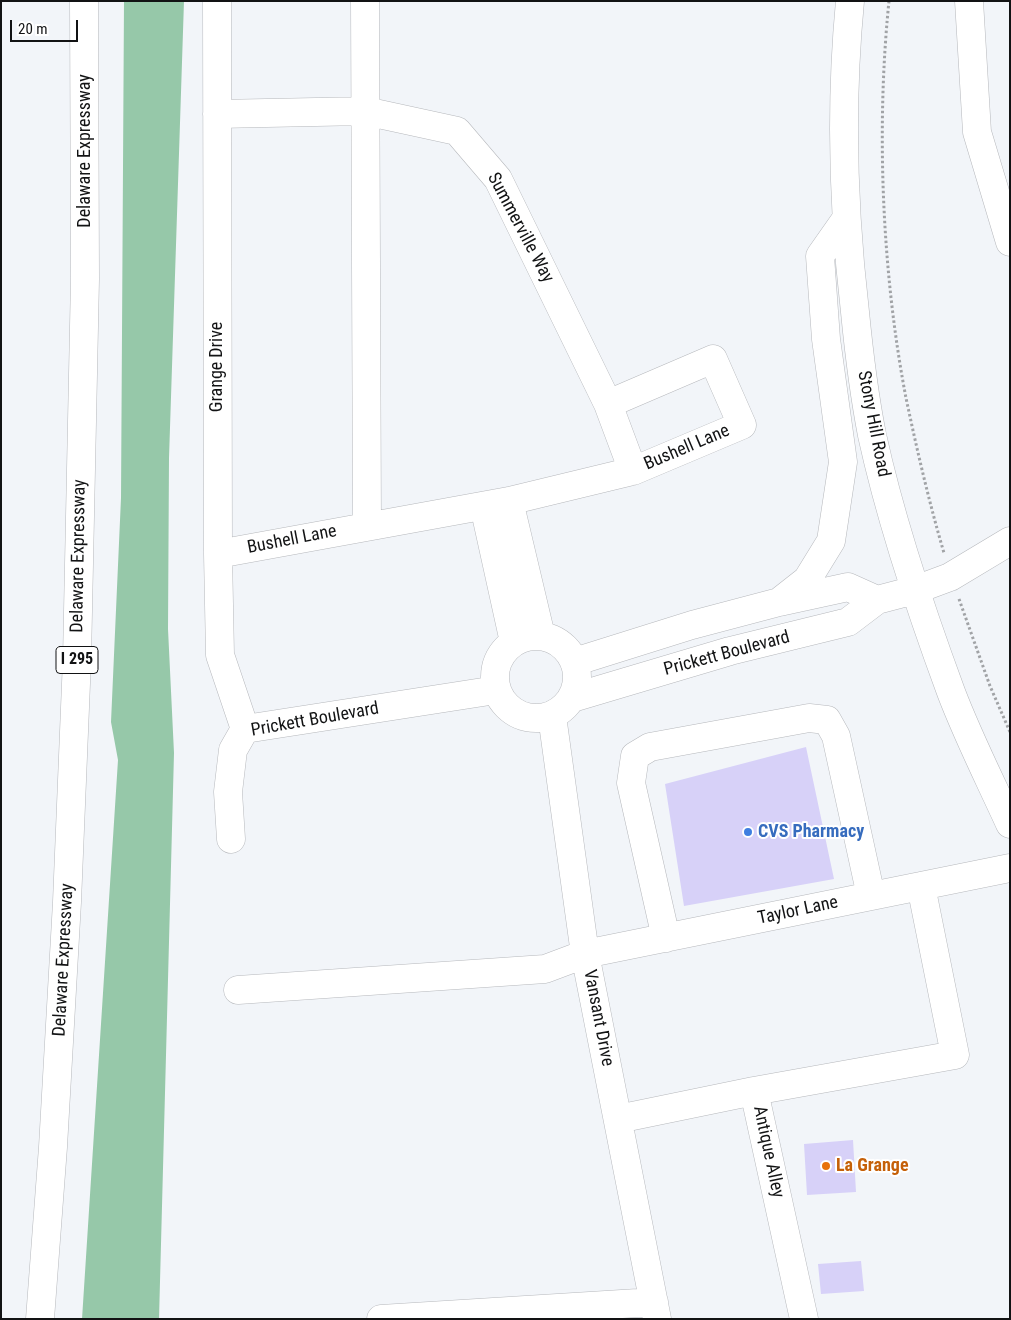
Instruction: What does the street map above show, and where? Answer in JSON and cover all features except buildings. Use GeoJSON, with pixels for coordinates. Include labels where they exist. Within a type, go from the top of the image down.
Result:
{"type":"FeatureCollection","features":[{"type":"Feature","properties":{"kind":"main road","name":"Delaware Expressway"},"geometry":{"type":"LineString","coordinates":[[40,1319],[53,1147],[67,902],[77,659],[85,278],[84,1]]}},
{"type":"Feature","properties":{"kind":"main road","name":"Grange Drive"},"geometry":{"type":"LineString","coordinates":[[217,1],[218,554],[220,654],[245,729]]}},
{"type":"Feature","properties":{"kind":"main road"},"geometry":{"type":"LineString","coordinates":[[365,1],[367,526]]}},
{"type":"Feature","properties":{"kind":"main road","name":"Stony Hill Road"},"geometry":{"type":"LineString","coordinates":[[850,1],[846,46],[843,156],[848,252],[862,376],[869,415],[891,509],[915,590],[952,694],[1010,824]]}},
{"type":"Feature","properties":{"kind":"main road"},"geometry":{"type":"LineString","coordinates":[[969,1],[977,132],[1010,242]]}},
{"type":"Feature","properties":{"kind":"main road","name":"Summerville Way"},"geometry":{"type":"LineString","coordinates":[[216,114],[365,111],[457,131],[498,179],[608,404],[633,471]]}},
{"type":"Feature","properties":{"kind":"main road"},"geometry":{"type":"LineString","coordinates":[[779,602],[807,580],[831,541],[843,462],[826,339],[820,256],[846,219]]}},
{"type":"Feature","properties":{"kind":"main road","name":"Bushell Lane"},"geometry":{"type":"LineString","coordinates":[[218,554],[497,504],[633,471],[742,425],[713,358],[608,404]]}},
{"type":"Feature","properties":{"kind":"main road"},"geometry":{"type":"LineString","coordinates":[[497,504],[541,636]]}},
{"type":"Feature","properties":{"kind":"main road"},"geometry":{"type":"LineString","coordinates":[[497,504],[514,642]]}},
{"type":"Feature","properties":{"kind":"main road","name":"Prickett Boulevard"},"geometry":{"type":"LineString","coordinates":[[572,698],[730,651],[848,622],[877,600],[915,590],[950,577],[1010,541]]}},
{"type":"Feature","properties":{"kind":"main road","name":"Prickett Boulevard"},"geometry":{"type":"LineString","coordinates":[[574,662],[692,625],[779,602],[848,587],[877,600]]}},
{"type":"Feature","properties":{"kind":"main road"},"geometry":{"type":"LineString","coordinates":[[541,636],[554,640],[564,647],[574,662],[577,672],[577,685],[572,698],[564,708],[552,716],[539,719],[525,717],[512,712],[496,690],[494,676],[497,663],[503,651],[514,642],[527,637],[541,636]]}},
{"type":"Feature","properties":{"kind":"main road","name":"Prickett Boulevard"},"geometry":{"type":"LineString","coordinates":[[231,839],[228,792],[233,750],[245,729],[496,690]]}},
{"type":"Feature","properties":{"kind":"main road","name":"Vansant Drive"},"geometry":{"type":"LineString","coordinates":[[552,716],[585,954],[656,1310]]}},
{"type":"Feature","properties":{"kind":"main road"},"geometry":{"type":"LineString","coordinates":[[666,938],[631,783],[635,756],[650,747],[809,718],[826,720],[836,736],[871,896]]}},
{"type":"Feature","properties":{"kind":"main road","name":"Taylor Lane"},"geometry":{"type":"LineString","coordinates":[[238,990],[545,969],[585,954],[1010,868]]}},
{"type":"Feature","properties":{"kind":"main road"},"geometry":{"type":"LineString","coordinates":[[754,1091],[955,1055],[921,886]]}},
{"type":"Feature","properties":{"kind":"main road","name":"Antique Alley"},"geometry":{"type":"LineString","coordinates":[[618,1119],[754,1091],[804,1319]]}},
{"type":"Feature","properties":{"kind":"main road"},"geometry":{"type":"LineString","coordinates":[[53,1147],[60,1319]]}},
{"type":"Feature","properties":{"kind":"main road"},"geometry":{"type":"LineString","coordinates":[[381,1319],[656,1310]]}},
{"type":"Feature","properties":{"kind":"path"},"geometry":{"type":"LineString","coordinates":[[889,1],[886,29],[883,118],[885,214],[893,307],[906,396],[925,485],[950,577],[990,686],[1010,732]]}},
{"type":"Feature","properties":{"kind":"green space"},"geometry":{"type":"Polygon","coordinates":[[[124,1],[184,1],[169,458],[168,629],[174,753],[159,1319],[82,1319],[118,760],[111,722],[121,498],[124,1]]]}},
{"type":"Feature","properties":{"kind":"place","name":"CVS Pharmacy"},"geometry":{"type":"Point","coordinates":[748,832]}},
{"type":"Feature","properties":{"kind":"place","name":"La Grange"},"geometry":{"type":"Point","coordinates":[826,1166]}}]}
